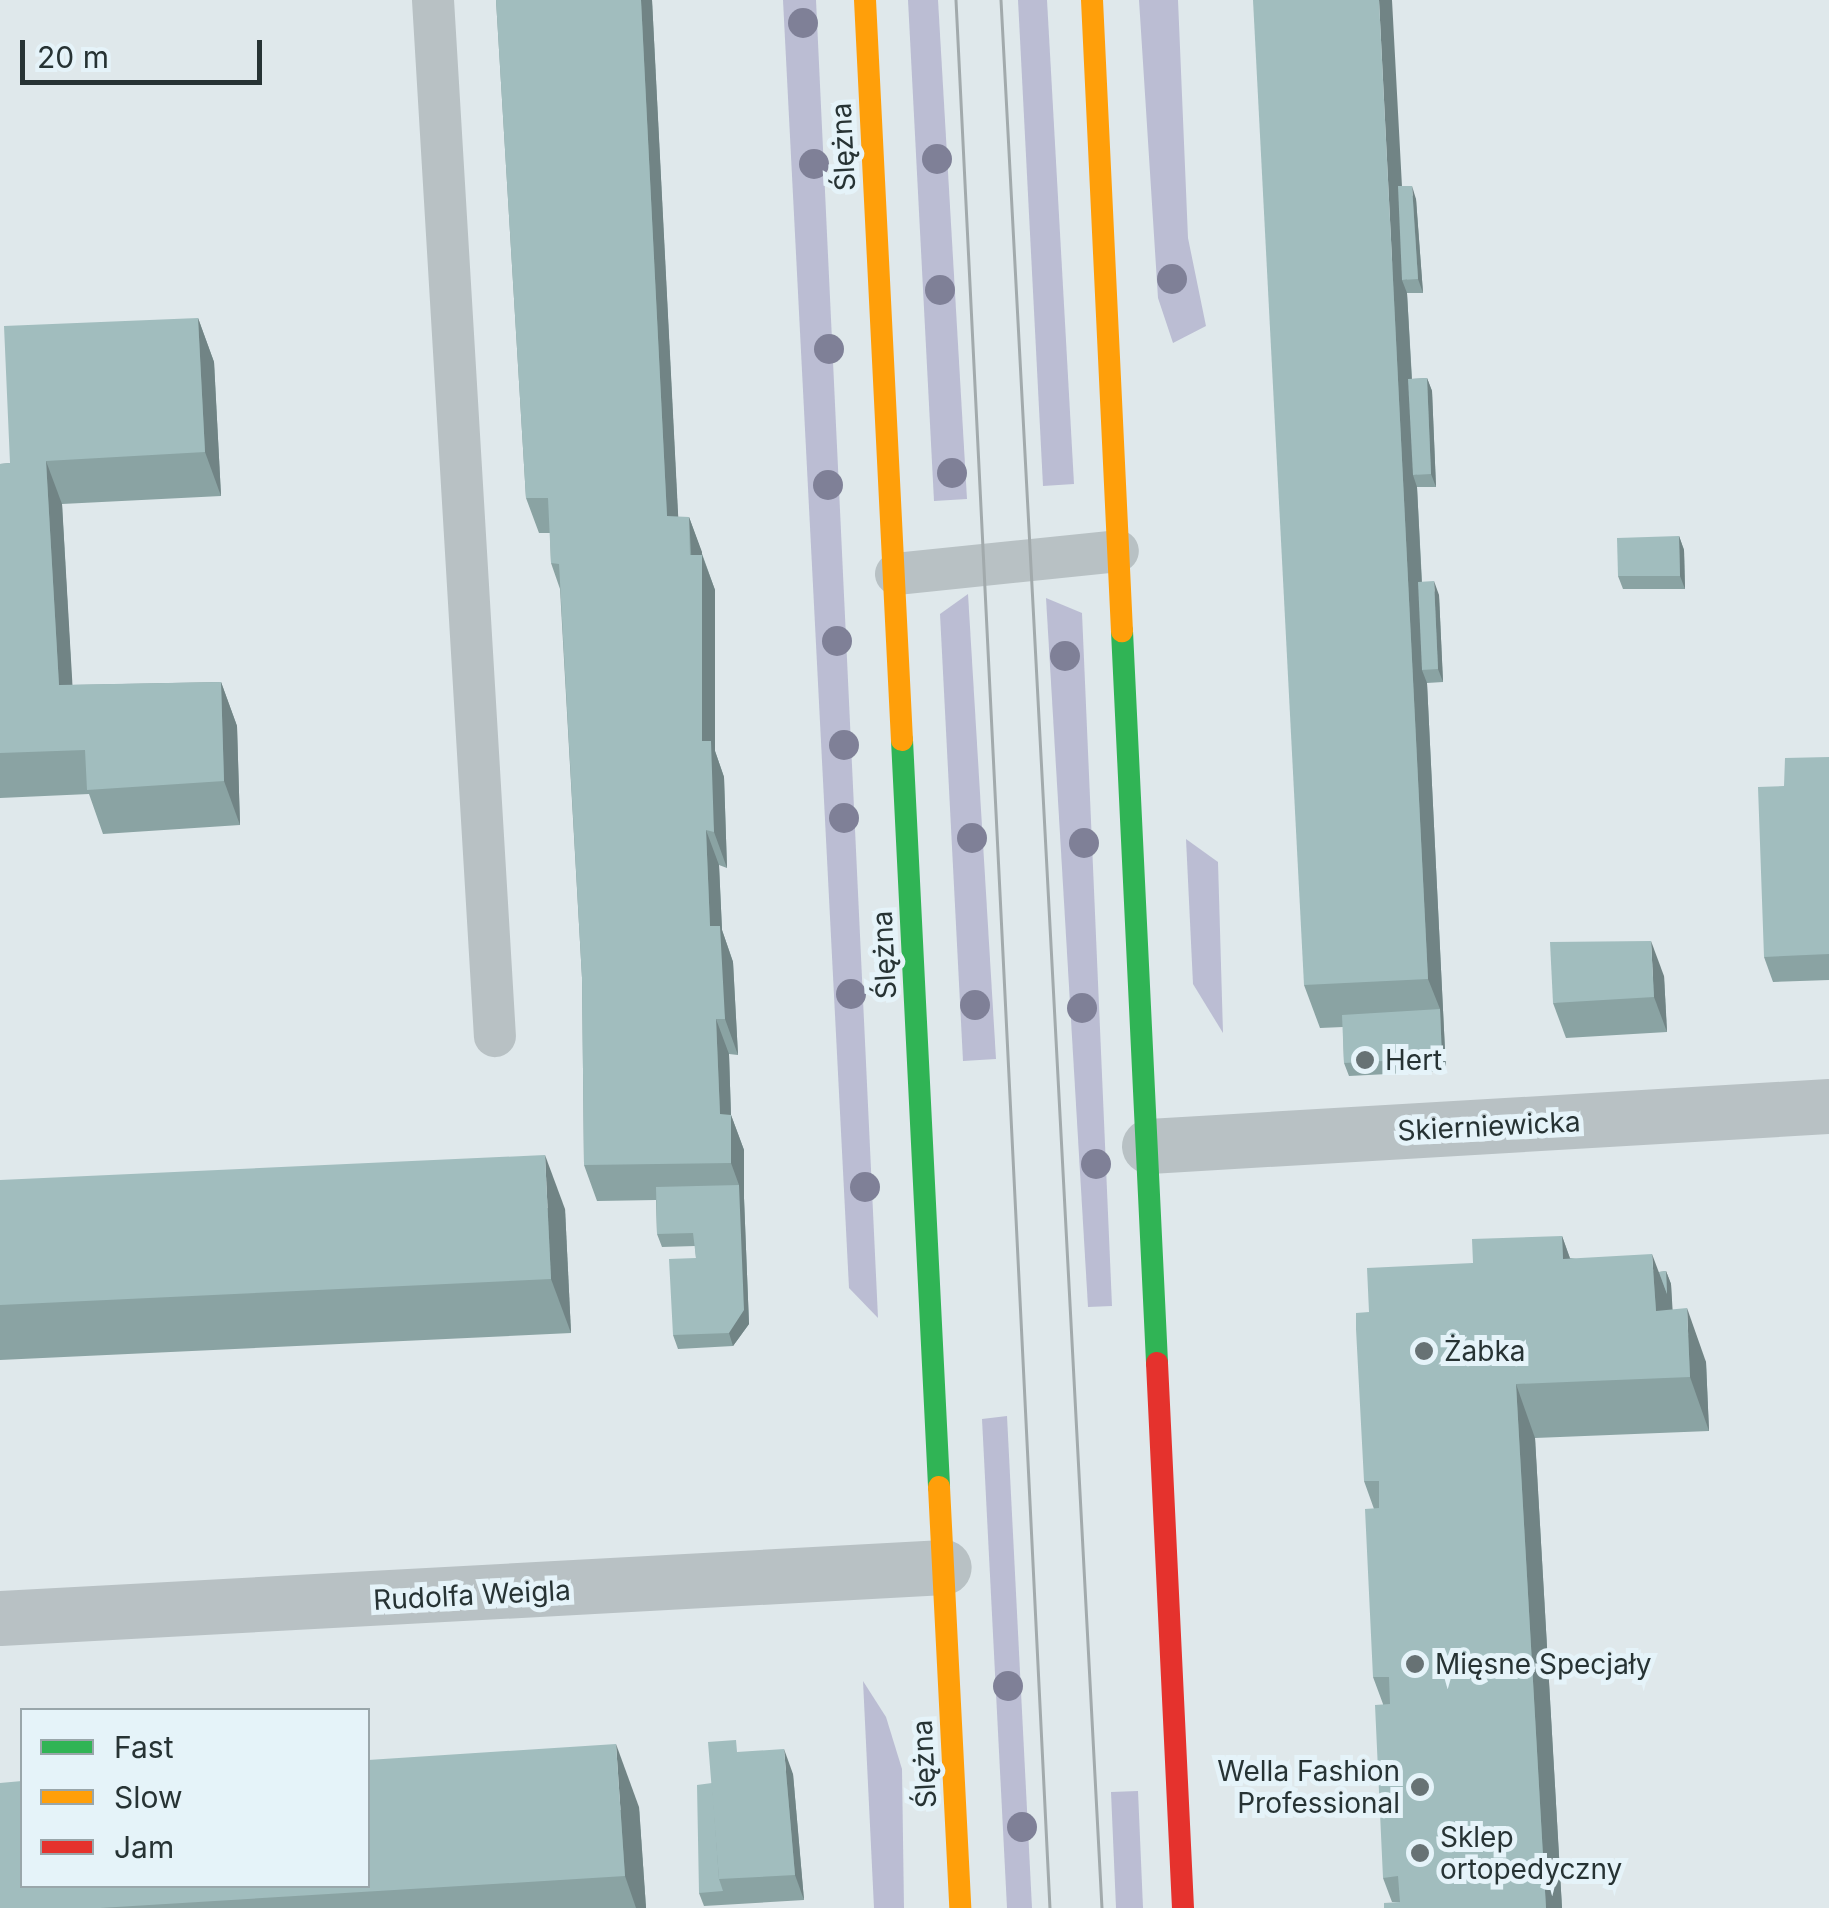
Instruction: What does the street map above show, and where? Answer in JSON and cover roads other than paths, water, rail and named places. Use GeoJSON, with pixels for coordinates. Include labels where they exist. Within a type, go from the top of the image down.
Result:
{"type":"FeatureCollection","features":[{"type":"Feature","properties":{"kind":"main road","name":"Ślężna"},"geometry":{"type":"LineString","coordinates":[[865,0],[960,1908]]}},
{"type":"Feature","properties":{"kind":"main road"},"geometry":{"type":"LineString","coordinates":[[1092,0],[1184,1908]]}},
{"type":"Feature","properties":{"kind":"street","name":"Skierniewicka"},"geometry":{"type":"LineString","coordinates":[[1148,1146],[1829,1106]]}},
{"type":"Feature","properties":{"kind":"street","name":"Rudolfa Weigla"},"geometry":{"type":"LineString","coordinates":[[0,1618],[944,1567]]}},
{"type":"Feature","properties":{"kind":"lane"},"geometry":{"type":"LineString","coordinates":[[434,0],[495,1036]]}},
{"type":"Feature","properties":{"kind":"lane"},"geometry":{"type":"LineString","coordinates":[[896,574],[1118,551]]}},
{"type":"Feature","properties":{"kind":"tram line"},"geometry":{"type":"LineString","coordinates":[[956,0],[1050,1908]]}},
{"type":"Feature","properties":{"kind":"tram line"},"geometry":{"type":"LineString","coordinates":[[1001,0],[1102,1908]]}},
{"type":"Feature","properties":{"kind":"place","name":"Hert"},"geometry":{"type":"Point","coordinates":[1365,1060]}},
{"type":"Feature","properties":{"kind":"place","name":"Żabka"},"geometry":{"type":"Point","coordinates":[1424,1351]}},
{"type":"Feature","properties":{"kind":"place","name":"Mięsne Specjały"},"geometry":{"type":"Point","coordinates":[1415,1664]}},
{"type":"Feature","properties":{"kind":"place","name":"Wella Fashion Professional"},"geometry":{"type":"Point","coordinates":[1420,1787]}},
{"type":"Feature","properties":{"kind":"place","name":"Sklep ortopedyczny"},"geometry":{"type":"Point","coordinates":[1420,1853]}}]}
